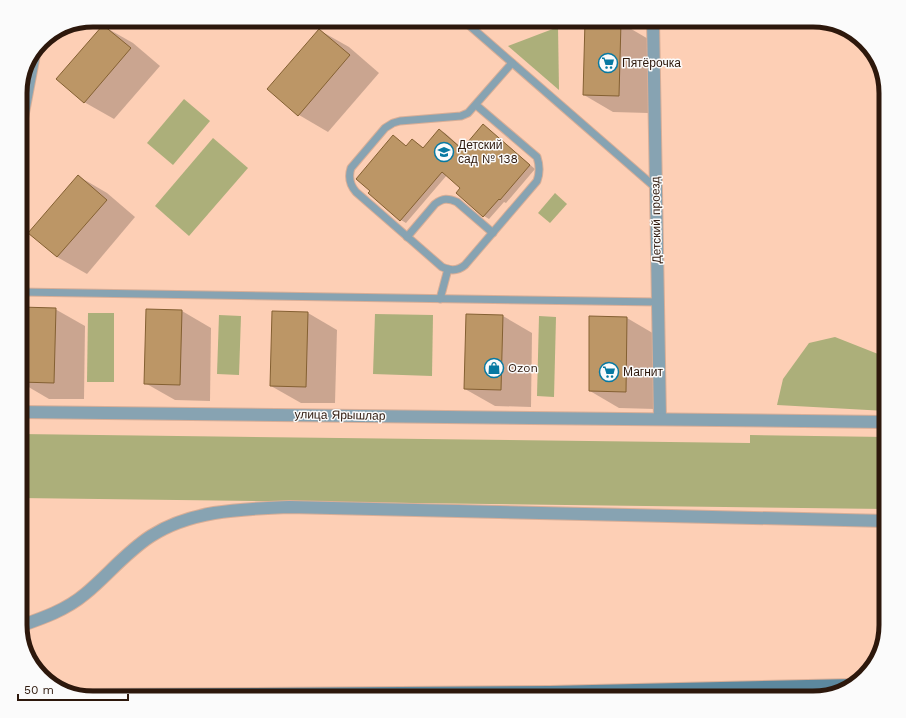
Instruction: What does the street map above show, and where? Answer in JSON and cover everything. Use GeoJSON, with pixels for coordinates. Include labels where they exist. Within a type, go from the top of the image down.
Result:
{"type":"FeatureCollection","features":[{"type":"Feature","properties":{"kind":"main road"},"geometry":{"type":"LineString","coordinates":[[592,691],[840,685]]}},
{"type":"Feature","properties":{"kind":"street","name":"Детский проезд"},"geometry":{"type":"LineString","coordinates":[[653,27],[660,419]]}},
{"type":"Feature","properties":{"kind":"street","name":"улица Ярышлар"},"geometry":{"type":"LineString","coordinates":[[27,412],[879,422]]}},
{"type":"Feature","properties":{"kind":"street"},"geometry":{"type":"LineString","coordinates":[[27,624],[69,606],[90,590],[130,552],[152,536],[192,518],[218,512],[289,506],[879,521]]}},
{"type":"Feature","properties":{"kind":"street"},"geometry":{"type":"LineString","coordinates":[[633,690],[639,691]]}},
{"type":"Feature","properties":{"kind":"lane"},"geometry":{"type":"LineString","coordinates":[[470,27],[656,188]]}},
{"type":"Feature","properties":{"kind":"lane"},"geometry":{"type":"LineString","coordinates":[[27,105],[35,62]]}},
{"type":"Feature","properties":{"kind":"lane"},"geometry":{"type":"LineString","coordinates":[[476,105],[537,158],[540,164],[539,176],[537,181],[465,265],[456,270],[448,270],[442,267],[352,188],[349,178],[351,168],[385,128],[391,124],[400,121],[461,116],[468,113],[512,63]]}},
{"type":"Feature","properties":{"kind":"lane"},"geometry":{"type":"LineString","coordinates":[[407,237],[435,204],[445,200],[457,202],[493,233]]}},
{"type":"Feature","properties":{"kind":"lane"},"geometry":{"type":"LineString","coordinates":[[440,299],[448,270]]}},
{"type":"Feature","properties":{"kind":"lane"},"geometry":{"type":"LineString","coordinates":[[27,292],[658,302]]}},
{"type":"Feature","properties":{"kind":"green space"},"geometry":{"type":"Polygon","coordinates":[[[558,27],[559,90],[508,46],[558,27]]]}},
{"type":"Feature","properties":{"kind":"green space"},"geometry":{"type":"Polygon","coordinates":[[[184,99],[210,121],[173,165],[147,143],[184,99]]]}},
{"type":"Feature","properties":{"kind":"green space"},"geometry":{"type":"Polygon","coordinates":[[[213,138],[248,168],[189,236],[155,206],[213,138]]]}},
{"type":"Feature","properties":{"kind":"green space"},"geometry":{"type":"Polygon","coordinates":[[[555,193],[567,204],[550,223],[538,213],[555,193]]]}},
{"type":"Feature","properties":{"kind":"green space"},"geometry":{"type":"Polygon","coordinates":[[[88,313],[114,313],[114,382],[87,382],[88,313]]]}},
{"type":"Feature","properties":{"kind":"green space"},"geometry":{"type":"Polygon","coordinates":[[[375,314],[433,315],[432,376],[373,374],[375,314]]]}},
{"type":"Feature","properties":{"kind":"green space"},"geometry":{"type":"Polygon","coordinates":[[[219,315],[241,316],[239,375],[217,374],[219,315]]]}},
{"type":"Feature","properties":{"kind":"green space"},"geometry":{"type":"Polygon","coordinates":[[[539,316],[556,317],[554,397],[537,396],[539,316]]]}},
{"type":"Feature","properties":{"kind":"green space"},"geometry":{"type":"Polygon","coordinates":[[[835,337],[878,354],[879,411],[777,405],[783,379],[809,343],[835,337]]]}},
{"type":"Feature","properties":{"kind":"green space"},"geometry":{"type":"Polygon","coordinates":[[[27,434],[750,443],[750,435],[879,437],[879,509],[27,498],[27,434]]]}},
{"type":"Feature","properties":{"kind":"building"},"geometry":{"type":"Polygon","coordinates":[[[101,27],[105,27],[131,48],[84,103],[56,79],[101,27]]]}},
{"type":"Feature","properties":{"kind":"building"},"geometry":{"type":"Polygon","coordinates":[[[585,27],[621,27],[619,96],[583,95],[585,27]]]}},
{"type":"Feature","properties":{"kind":"building"},"geometry":{"type":"Polygon","coordinates":[[[319,29],[350,55],[298,116],[267,89],[319,29]]]}},
{"type":"Feature","properties":{"kind":"building"},"geometry":{"type":"Polygon","coordinates":[[[483,124],[530,165],[500,200],[499,199],[483,217],[456,193],[460,188],[442,172],[400,221],[368,193],[370,191],[356,179],[393,135],[406,146],[412,139],[423,148],[439,129],[462,149],[483,124]]]}},
{"type":"Feature","properties":{"kind":"building"},"geometry":{"type":"Polygon","coordinates":[[[78,175],[107,200],[57,257],[28,233],[78,175]]]}},
{"type":"Feature","properties":{"kind":"building"},"geometry":{"type":"Polygon","coordinates":[[[27,307],[56,308],[54,383],[27,382],[27,307]]]}},
{"type":"Feature","properties":{"kind":"building"},"geometry":{"type":"Polygon","coordinates":[[[146,309],[182,310],[180,385],[144,384],[146,309]]]}},
{"type":"Feature","properties":{"kind":"building"},"geometry":{"type":"Polygon","coordinates":[[[272,311],[308,312],[306,387],[270,386],[272,311]]]}},
{"type":"Feature","properties":{"kind":"building"},"geometry":{"type":"Polygon","coordinates":[[[466,314],[503,315],[501,390],[464,389],[466,314]]]}},
{"type":"Feature","properties":{"kind":"building"},"geometry":{"type":"Polygon","coordinates":[[[589,316],[627,317],[626,392],[589,391],[589,316]]]}},
{"type":"Feature","properties":{"kind":"place","name":"Пятёрочка"},"geometry":{"type":"Point","coordinates":[608,63]}},
{"type":"Feature","properties":{"kind":"place","name":"Детский сад № 138"},"geometry":{"type":"Point","coordinates":[444,152]}},
{"type":"Feature","properties":{"kind":"place","name":"Ozon"},"geometry":{"type":"Point","coordinates":[494,368]}},
{"type":"Feature","properties":{"kind":"place","name":"Магнит"},"geometry":{"type":"Point","coordinates":[609,372]}}]}
